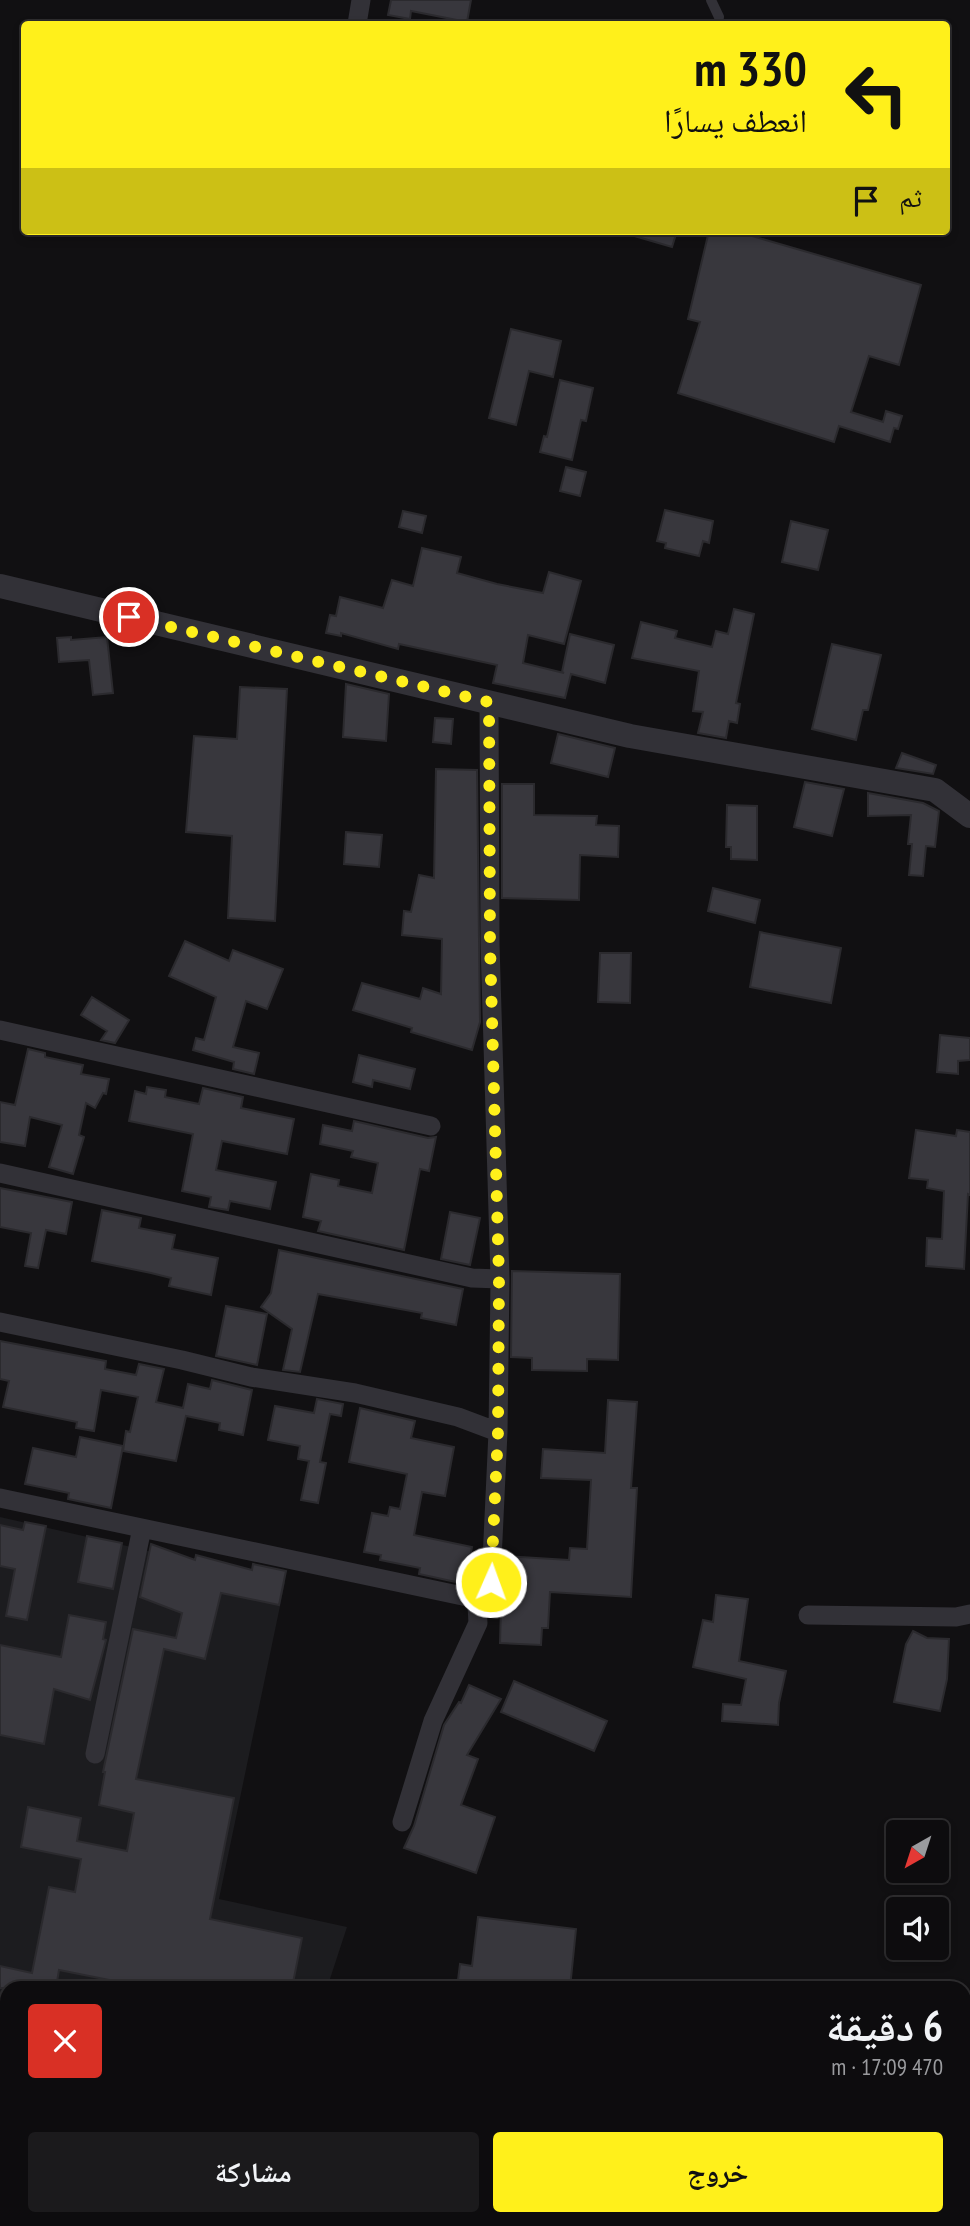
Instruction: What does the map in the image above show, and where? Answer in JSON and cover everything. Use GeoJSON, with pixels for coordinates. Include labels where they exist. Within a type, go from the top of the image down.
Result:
{"type":"FeatureCollection","features":[{"type":"Feature","properties":{"kind":"street"},"geometry":{"type":"LineString","coordinates":[[356,21],[360,0]]}},
{"type":"Feature","properties":{"kind":"street"},"geometry":{"type":"LineString","coordinates":[[0,586],[630,736],[935,790],[970,816]]}},
{"type":"Feature","properties":{"kind":"street"},"geometry":{"type":"LineString","coordinates":[[477,1606],[494,1599],[491,1582],[498,1432],[499,1279],[490,944],[489,702]]}},
{"type":"Feature","properties":{"kind":"street"},"geometry":{"type":"LineString","coordinates":[[0,1030],[431,1126]]}},
{"type":"Feature","properties":{"kind":"street"},"geometry":{"type":"LineString","coordinates":[[0,1173],[472,1278],[499,1279]]}},
{"type":"Feature","properties":{"kind":"street"},"geometry":{"type":"LineString","coordinates":[[0,1322],[251,1377],[355,1394],[457,1417],[498,1432]]}},
{"type":"Feature","properties":{"kind":"street"},"geometry":{"type":"LineString","coordinates":[[0,1498],[472,1598],[477,1606],[478,1623],[433,1721],[402,1822]]}},
{"type":"Feature","properties":{"kind":"street"},"geometry":{"type":"LineString","coordinates":[[95,1754],[142,1528]]}},
{"type":"Feature","properties":{"kind":"street"},"geometry":{"type":"LineString","coordinates":[[808,1615],[970,1614]]}},
{"type":"Feature","properties":{"kind":"lane"},"geometry":{"type":"LineString","coordinates":[[712,0],[719,17]]}},
{"type":"Feature","properties":{"kind":"shaded area"},"geometry":{"type":"Polygon","coordinates":[[[0,1517],[285,1582],[219,1899],[347,1927],[329,1981],[0,1981],[0,1517]]]}},
{"type":"Feature","properties":{"kind":"building"},"geometry":{"type":"Polygon","coordinates":[[[391,0],[471,0],[467,21],[411,11],[410,19],[388,15],[391,0]]]}},
{"type":"Feature","properties":{"kind":"building"},"geometry":{"type":"Polygon","coordinates":[[[631,235],[676,235],[672,247],[631,235]]]}},
{"type":"Feature","properties":{"kind":"building"},"geometry":{"type":"Polygon","coordinates":[[[708,235],[749,235],[921,285],[899,365],[869,356],[851,412],[883,422],[886,411],[902,416],[898,429],[894,428],[890,442],[839,426],[834,442],[678,393],[700,322],[688,319],[708,235]]]}},
{"type":"Feature","properties":{"kind":"building"},"geometry":{"type":"Polygon","coordinates":[[[511,329],[561,341],[553,377],[529,371],[516,425],[489,418],[511,329]]]}},
{"type":"Feature","properties":{"kind":"building"},"geometry":{"type":"Polygon","coordinates":[[[560,380],[593,388],[586,421],[581,420],[572,460],[540,452],[544,436],[547,437],[560,380]]]}},
{"type":"Feature","properties":{"kind":"building"},"geometry":{"type":"Polygon","coordinates":[[[566,467],[586,472],[580,496],[560,491],[566,467]]]}},
{"type":"Feature","properties":{"kind":"building"},"geometry":{"type":"Polygon","coordinates":[[[665,510],[713,521],[709,543],[703,541],[699,556],[665,548],[666,543],[657,541],[665,510]]]}},
{"type":"Feature","properties":{"kind":"building"},"geometry":{"type":"Polygon","coordinates":[[[403,511],[426,516],[422,533],[399,527],[403,511]]]}},
{"type":"Feature","properties":{"kind":"building"},"geometry":{"type":"Polygon","coordinates":[[[791,521],[828,530],[818,570],[782,562],[791,521]]]}},
{"type":"Feature","properties":{"kind":"building"},"geometry":{"type":"Polygon","coordinates":[[[422,548],[461,557],[457,573],[497,584],[543,593],[549,572],[581,581],[564,644],[528,635],[523,663],[564,673],[562,672],[570,634],[614,645],[605,683],[571,674],[565,698],[493,683],[497,665],[399,644],[398,649],[341,633],[341,636],[326,633],[330,615],[336,616],[340,597],[383,608],[392,580],[413,586],[422,548]]]}},
{"type":"Feature","properties":{"kind":"building"},"geometry":{"type":"Polygon","coordinates":[[[734,609],[754,614],[736,703],[740,704],[737,723],[729,721],[726,738],[698,733],[703,712],[693,711],[699,671],[632,658],[641,622],[677,631],[675,638],[712,647],[716,631],[728,634],[734,609]]]}},
{"type":"Feature","properties":{"kind":"building"},"geometry":{"type":"Polygon","coordinates":[[[71,637],[71,640],[107,637],[113,693],[93,695],[89,660],[59,662],[57,638],[71,637]]]}},
{"type":"Feature","properties":{"kind":"building"},"geometry":{"type":"Polygon","coordinates":[[[832,644],[881,655],[868,710],[863,710],[856,740],[812,729],[832,644]]]}},
{"type":"Feature","properties":{"kind":"building"},"geometry":{"type":"Polygon","coordinates":[[[346,684],[389,694],[386,741],[343,737],[346,684]]]}},
{"type":"Feature","properties":{"kind":"building"},"geometry":{"type":"Polygon","coordinates":[[[240,687],[287,689],[275,921],[228,918],[232,836],[186,832],[194,736],[237,739],[240,687]]]}},
{"type":"Feature","properties":{"kind":"building"},"geometry":{"type":"Polygon","coordinates":[[[435,718],[453,719],[451,744],[433,742],[435,718]]]}},
{"type":"Feature","properties":{"kind":"building"},"geometry":{"type":"Polygon","coordinates":[[[558,734],[615,748],[608,777],[551,763],[558,734]]]}},
{"type":"Feature","properties":{"kind":"building"},"geometry":{"type":"Polygon","coordinates":[[[902,753],[936,765],[933,774],[896,768],[902,753]]]}},
{"type":"Feature","properties":{"kind":"building"},"geometry":{"type":"Polygon","coordinates":[[[436,769],[477,770],[480,1022],[472,1050],[411,1032],[412,1028],[353,1010],[362,983],[420,999],[423,988],[441,994],[442,939],[402,935],[404,911],[411,912],[419,875],[434,878],[436,769]]]}},
{"type":"Feature","properties":{"kind":"building"},"geometry":{"type":"Polygon","coordinates":[[[805,782],[844,789],[832,836],[794,827],[805,782]]]}},
{"type":"Feature","properties":{"kind":"building"},"geometry":{"type":"Polygon","coordinates":[[[502,784],[534,784],[534,815],[597,816],[596,825],[619,826],[618,857],[580,855],[579,900],[502,898],[502,784]]]}},
{"type":"Feature","properties":{"kind":"building"},"geometry":{"type":"Polygon","coordinates":[[[868,793],[923,803],[939,811],[935,847],[926,846],[923,876],[909,875],[911,815],[868,816],[868,793]]]}},
{"type":"Feature","properties":{"kind":"building"},"geometry":{"type":"Polygon","coordinates":[[[727,805],[757,806],[757,860],[731,859],[731,847],[726,847],[727,805]]]}},
{"type":"Feature","properties":{"kind":"building"},"geometry":{"type":"Polygon","coordinates":[[[346,832],[382,835],[379,867],[344,864],[346,832]]]}},
{"type":"Feature","properties":{"kind":"building"},"geometry":{"type":"Polygon","coordinates":[[[713,888],[760,900],[755,923],[708,911],[713,888]]]}},
{"type":"Feature","properties":{"kind":"building"},"geometry":{"type":"Polygon","coordinates":[[[760,932],[841,948],[831,1003],[750,987],[760,932]]]}},
{"type":"Feature","properties":{"kind":"building"},"geometry":{"type":"Polygon","coordinates":[[[185,941],[229,961],[233,950],[283,969],[267,1009],[246,1001],[233,1047],[259,1053],[254,1074],[233,1069],[234,1062],[193,1050],[196,1038],[204,1040],[216,997],[169,976],[185,941]]]}},
{"type":"Feature","properties":{"kind":"building"},"geometry":{"type":"Polygon","coordinates":[[[600,953],[631,953],[630,1003],[598,1002],[600,953]]]}},
{"type":"Feature","properties":{"kind":"building"},"geometry":{"type":"Polygon","coordinates":[[[92,997],[129,1020],[115,1043],[101,1040],[107,1031],[81,1015],[92,997]]]}},
{"type":"Feature","properties":{"kind":"building"},"geometry":{"type":"Polygon","coordinates":[[[940,1035],[970,1038],[970,1060],[958,1061],[958,1074],[937,1072],[940,1035]]]}},
{"type":"Feature","properties":{"kind":"building"},"geometry":{"type":"Polygon","coordinates":[[[28,1049],[45,1053],[45,1057],[83,1065],[81,1074],[109,1079],[106,1094],[103,1093],[95,1108],[86,1103],[79,1135],[84,1137],[73,1174],[49,1167],[62,1125],[30,1117],[25,1146],[0,1142],[0,1102],[15,1105],[28,1049]]]}},
{"type":"Feature","properties":{"kind":"building"},"geometry":{"type":"Polygon","coordinates":[[[359,1055],[415,1069],[410,1089],[373,1080],[372,1087],[353,1082],[359,1055]]]}},
{"type":"Feature","properties":{"kind":"building"},"geometry":{"type":"Polygon","coordinates":[[[147,1087],[166,1090],[165,1097],[199,1104],[203,1088],[243,1097],[241,1108],[294,1119],[287,1154],[222,1141],[216,1170],[276,1182],[270,1209],[230,1201],[228,1210],[209,1207],[211,1197],[182,1191],[193,1134],[129,1121],[135,1091],[146,1094],[147,1087]]]}},
{"type":"Feature","properties":{"kind":"building"},"geometry":{"type":"Polygon","coordinates":[[[354,1121],[428,1138],[436,1137],[429,1171],[420,1169],[404,1250],[318,1231],[321,1221],[303,1217],[311,1174],[339,1180],[338,1186],[372,1193],[378,1163],[351,1157],[353,1151],[320,1144],[323,1125],[352,1131],[354,1121]]]}},
{"type":"Feature","properties":{"kind":"building"},"geometry":{"type":"Polygon","coordinates":[[[916,1130],[956,1136],[957,1130],[970,1132],[970,1195],[968,1194],[964,1269],[926,1266],[927,1238],[942,1239],[944,1191],[927,1188],[928,1180],[909,1178],[916,1130]]]}},
{"type":"Feature","properties":{"kind":"building"},"geometry":{"type":"Polygon","coordinates":[[[0,1188],[72,1202],[66,1234],[46,1230],[38,1268],[25,1266],[31,1233],[0,1227],[0,1188]]]}},
{"type":"Feature","properties":{"kind":"building"},"geometry":{"type":"Polygon","coordinates":[[[102,1210],[141,1218],[139,1228],[175,1235],[172,1249],[218,1258],[211,1295],[169,1286],[171,1278],[92,1261],[102,1210]]]}},
{"type":"Feature","properties":{"kind":"building"},"geometry":{"type":"Polygon","coordinates":[[[450,1212],[480,1218],[470,1265],[441,1259],[450,1212]]]}},
{"type":"Feature","properties":{"kind":"building"},"geometry":{"type":"Polygon","coordinates":[[[279,1250],[463,1289],[456,1325],[421,1318],[422,1313],[318,1294],[300,1372],[283,1370],[292,1329],[261,1307],[271,1293],[279,1250]]]}},
{"type":"Feature","properties":{"kind":"building"},"geometry":{"type":"Polygon","coordinates":[[[512,1271],[620,1274],[618,1360],[587,1359],[587,1371],[532,1370],[532,1358],[511,1357],[512,1271]]]}},
{"type":"Feature","properties":{"kind":"building"},"geometry":{"type":"Polygon","coordinates":[[[226,1306],[267,1314],[257,1365],[216,1356],[226,1306]]]}},
{"type":"Feature","properties":{"kind":"building"},"geometry":{"type":"Polygon","coordinates":[[[0,1341],[106,1361],[105,1369],[136,1375],[139,1364],[164,1369],[156,1402],[183,1408],[188,1384],[210,1389],[212,1380],[252,1390],[243,1435],[219,1430],[220,1423],[186,1416],[176,1461],[123,1451],[126,1431],[130,1432],[138,1397],[101,1390],[94,1431],[76,1428],[77,1422],[3,1407],[9,1381],[0,1379],[0,1341]]]}},
{"type":"Feature","properties":{"kind":"building"},"geometry":{"type":"Polygon","coordinates":[[[317,1399],[343,1404],[341,1416],[330,1414],[320,1462],[326,1463],[318,1503],[301,1500],[309,1461],[298,1459],[300,1446],[268,1440],[275,1406],[314,1413],[317,1399]]]}},
{"type":"Feature","properties":{"kind":"building"},"geometry":{"type":"Polygon","coordinates":[[[608,1400],[637,1402],[631,1488],[637,1488],[631,1597],[550,1592],[548,1628],[542,1628],[541,1645],[500,1643],[501,1608],[506,1597],[503,1581],[504,1556],[569,1560],[570,1548],[587,1549],[591,1480],[541,1478],[543,1449],[605,1453],[608,1400]]]}},
{"type":"Feature","properties":{"kind":"building"},"geometry":{"type":"Polygon","coordinates":[[[360,1408],[415,1421],[411,1438],[454,1447],[445,1496],[422,1492],[414,1535],[472,1547],[465,1584],[419,1574],[420,1568],[380,1560],[381,1555],[364,1552],[372,1513],[388,1516],[390,1507],[400,1509],[407,1474],[349,1462],[360,1408]]]}},
{"type":"Feature","properties":{"kind":"building"},"geometry":{"type":"Polygon","coordinates":[[[80,1437],[123,1446],[111,1508],[68,1499],[69,1493],[25,1484],[33,1448],[76,1457],[80,1437]]]}},
{"type":"Feature","properties":{"kind":"building"},"geometry":{"type":"Polygon","coordinates":[[[25,1522],[46,1526],[27,1620],[6,1616],[15,1569],[0,1566],[0,1525],[23,1530],[25,1522]]]}},
{"type":"Feature","properties":{"kind":"building"},"geometry":{"type":"Polygon","coordinates":[[[87,1536],[122,1543],[113,1589],[78,1582],[87,1536]]]}},
{"type":"Feature","properties":{"kind":"building"},"geometry":{"type":"Polygon","coordinates":[[[151,1544],[195,1560],[196,1555],[252,1570],[253,1564],[286,1571],[279,1605],[221,1593],[205,1659],[164,1649],[136,1779],[234,1798],[210,1919],[302,1938],[293,1981],[114,1981],[59,1970],[57,1981],[0,1981],[0,1966],[32,1973],[49,1887],[75,1892],[81,1859],[21,1847],[28,1807],[81,1818],[77,1841],[127,1851],[134,1813],[99,1805],[103,1772],[133,1629],[176,1638],[182,1613],[140,1597],[151,1544]]]}},
{"type":"Feature","properties":{"kind":"building"},"geometry":{"type":"Polygon","coordinates":[[[716,1595],[748,1599],[739,1661],[786,1671],[779,1703],[778,1725],[722,1721],[723,1704],[741,1705],[746,1679],[693,1667],[703,1620],[713,1622],[716,1595]]]}},
{"type":"Feature","properties":{"kind":"building"},"geometry":{"type":"Polygon","coordinates":[[[69,1615],[106,1622],[103,1639],[106,1640],[90,1700],[54,1689],[44,1744],[0,1735],[0,1645],[61,1657],[69,1615]]]}},
{"type":"Feature","properties":{"kind":"building"},"geometry":{"type":"Polygon","coordinates":[[[913,1631],[927,1638],[949,1639],[947,1679],[940,1711],[894,1702],[906,1644],[913,1631]]]}},
{"type":"Feature","properties":{"kind":"building"},"geometry":{"type":"Polygon","coordinates":[[[514,1681],[607,1721],[594,1751],[501,1712],[514,1681]]]}},
{"type":"Feature","properties":{"kind":"building"},"geometry":{"type":"Polygon","coordinates":[[[469,1685],[501,1699],[467,1755],[478,1759],[461,1805],[495,1817],[476,1873],[404,1848],[414,1826],[444,1725],[459,1702],[461,1703],[469,1685]]]}},
{"type":"Feature","properties":{"kind":"building"},"geometry":{"type":"Polygon","coordinates":[[[478,1917],[576,1929],[571,1981],[458,1981],[460,1964],[472,1966],[478,1917]]]}},
{"type":"Feature","properties":{"kind":"route"},"geometry":{"type":"LineString","coordinates":[[129,617],[489,702],[490,944],[499,1279],[498,1432],[491,1582]]}}]}
